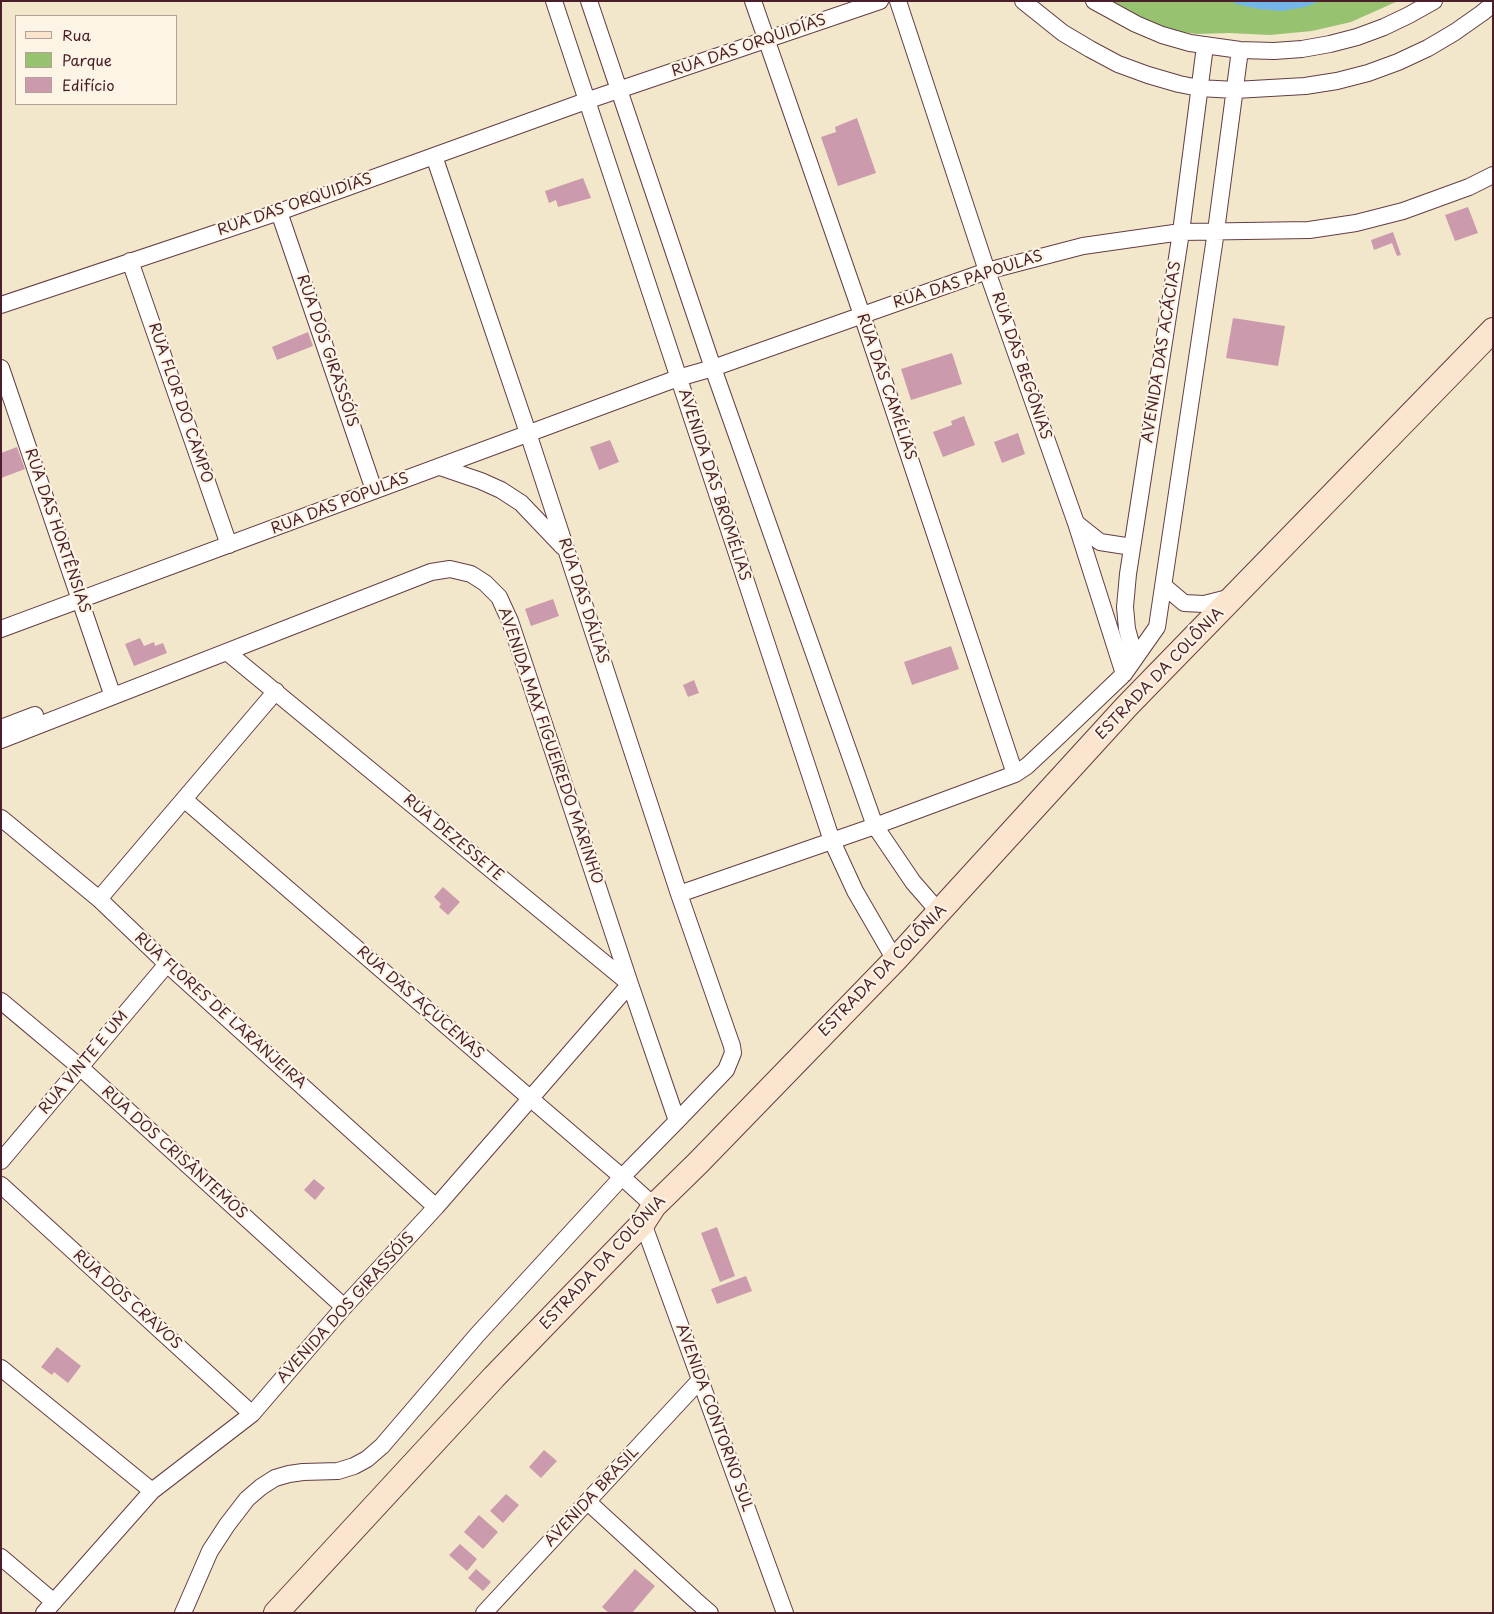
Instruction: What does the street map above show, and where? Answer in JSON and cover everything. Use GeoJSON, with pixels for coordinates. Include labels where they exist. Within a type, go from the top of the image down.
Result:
{"type":"FeatureCollection","features":[{"type":"Feature","properties":{"kind":"main road","name":"ESTRADA DA COLÔNIA"},"geometry":{"type":"LineString","coordinates":[[276,1613],[494,1377],[895,960],[1128,706],[1493,330]]}},
{"type":"Feature","properties":{"kind":"street","name":"AVENIDA DAS BROMÉLIAS"},"geometry":{"type":"LineString","coordinates":[[554,1],[832,841],[855,891],[895,960]]}},
{"type":"Feature","properties":{"kind":"street"},"geometry":{"type":"LineString","coordinates":[[589,1],[712,368],[875,826],[913,882],[939,912]]}},
{"type":"Feature","properties":{"kind":"street","name":"RUA DAS CAMÉLIAS"},"geometry":{"type":"LineString","coordinates":[[753,1],[862,315],[1015,774]]}},
{"type":"Feature","properties":{"kind":"street","name":"RUA DAS ORQUIDÍAS"},"geometry":{"type":"LineString","coordinates":[[586,101],[880,1]]}},
{"type":"Feature","properties":{"kind":"street","name":"RUA DAS BEGÔNIAS"},"geometry":{"type":"LineString","coordinates":[[898,1],[987,271],[1076,523],[1124,674]]}},
{"type":"Feature","properties":{"kind":"street"},"geometry":{"type":"LineString","coordinates":[[1023,1],[1063,33],[1104,56],[1148,75],[1198,88],[1235,90],[1305,86],[1337,81],[1368,73],[1428,48],[1455,32],[1493,4]]}},
{"type":"Feature","properties":{"kind":"street"},"geometry":{"type":"LineString","coordinates":[[1094,1],[1136,24],[1162,35],[1205,46],[1274,51],[1302,49],[1357,37],[1410,15],[1434,1]]}},
{"type":"Feature","properties":{"kind":"street","name":"AVENIDA DAS ACÁCIAS"},"geometry":{"type":"LineString","coordinates":[[1135,658],[1126,630],[1125,607],[1132,547],[1181,232],[1198,88],[1205,46]]}},
{"type":"Feature","properties":{"kind":"street"},"geometry":{"type":"LineString","coordinates":[[679,894],[875,826],[1015,774],[1027,766],[1058,738],[1124,674],[1157,627],[1216,231],[1240,50]]}},
{"type":"Feature","properties":{"kind":"street","name":"RUA DAS ORQUIDIAS"},"geometry":{"type":"LineString","coordinates":[[1,305],[279,212],[586,101]]}},
{"type":"Feature","properties":{"kind":"street","name":"RUA DAS DÁLIAS"},"geometry":{"type":"LineString","coordinates":[[434,156],[568,553],[679,894],[732,1046],[733,1053],[726,1070],[677,1122]]}},
{"type":"Feature","properties":{"kind":"street","name":"RUA DAS PAPOULAS"},"geometry":{"type":"LineString","coordinates":[[678,378],[712,368],[987,271],[1083,246],[1181,232],[1309,230],[1356,223],[1403,211],[1469,187],[1493,175]]}},
{"type":"Feature","properties":{"kind":"street","name":"RUA DOS GIRASSÓIS"},"geometry":{"type":"LineString","coordinates":[[279,212],[374,490]]}},
{"type":"Feature","properties":{"kind":"street","name":"RUA FLOR DO CAMPO"},"geometry":{"type":"LineString","coordinates":[[130,261],[229,546]]}},
{"type":"Feature","properties":{"kind":"street","name":"RUA DAS HORTÊNSIAS"},"geometry":{"type":"LineString","coordinates":[[1,368],[112,691]]}},
{"type":"Feature","properties":{"kind":"street","name":"RUA DAS POPULAS"},"geometry":{"type":"LineString","coordinates":[[1,629],[678,378]]}},
{"type":"Feature","properties":{"kind":"street"},"geometry":{"type":"LineString","coordinates":[[440,467],[481,481],[501,490],[521,503],[568,553]]}},
{"type":"Feature","properties":{"kind":"street"},"geometry":{"type":"LineString","coordinates":[[1076,523],[1100,542],[1132,547]]}},
{"type":"Feature","properties":{"kind":"street","name":"AVENIDA MAX FIGUEIREDO MARINHO"},"geometry":{"type":"LineString","coordinates":[[1,740],[112,691],[227,652],[431,572],[450,569],[471,574],[486,583],[499,597],[510,621],[677,1122]]}},
{"type":"Feature","properties":{"kind":"street"},"geometry":{"type":"LineString","coordinates":[[1164,586],[1184,603],[1204,604],[1235,596]]}},
{"type":"Feature","properties":{"kind":"street","name":"RUA DEZESSETE"},"geometry":{"type":"LineString","coordinates":[[227,652],[630,984]]}},
{"type":"Feature","properties":{"kind":"street"},"geometry":{"type":"LineString","coordinates":[[1,728],[112,691]]}},
{"type":"Feature","properties":{"kind":"street"},"geometry":{"type":"LineString","coordinates":[[99,899],[276,691]]}},
{"type":"Feature","properties":{"kind":"street","name":"RUA DAS AÇUCENAS"},"geometry":{"type":"LineString","coordinates":[[185,800],[622,1177],[649,1215]]}},
{"type":"Feature","properties":{"kind":"street","name":"RUA FLORES DE LARANJEIRA"},"geometry":{"type":"LineString","coordinates":[[1,818],[99,899],[167,964],[436,1206]]}},
{"type":"Feature","properties":{"kind":"street","name":"RUA VINTE E UM"},"geometry":{"type":"LineString","coordinates":[[1,1161],[167,964]]}},
{"type":"Feature","properties":{"kind":"street","name":"AVENIDA DOS GIRASSÓIS"},"geometry":{"type":"LineString","coordinates":[[49,1607],[152,1491],[252,1414],[344,1307],[531,1099],[630,984]]}},
{"type":"Feature","properties":{"kind":"street","name":"RUA DOS CRISÂNTEMOS"},"geometry":{"type":"LineString","coordinates":[[1,1002],[81,1068],[344,1307]]}},
{"type":"Feature","properties":{"kind":"street"},"geometry":{"type":"LineString","coordinates":[[183,1613],[210,1551],[247,1499],[275,1478],[303,1472],[338,1471],[367,1459],[382,1446],[477,1335],[622,1177],[677,1122]]}},
{"type":"Feature","properties":{"kind":"street","name":"RUA DOS CRAVOS"},"geometry":{"type":"LineString","coordinates":[[1,1185],[252,1414]]}},
{"type":"Feature","properties":{"kind":"street","name":"AVENIDA CONTORNO SUL"},"geometry":{"type":"LineString","coordinates":[[649,1215],[700,1380],[785,1613]]}},
{"type":"Feature","properties":{"kind":"street"},"geometry":{"type":"LineString","coordinates":[[1,1368],[152,1491]]}},
{"type":"Feature","properties":{"kind":"street","name":"AVENIDA BRASIL"},"geometry":{"type":"LineString","coordinates":[[491,1610],[700,1380]]}},
{"type":"Feature","properties":{"kind":"street"},"geometry":{"type":"LineString","coordinates":[[588,1502],[710,1613]]}},
{"type":"Feature","properties":{"kind":"street"},"geometry":{"type":"LineString","coordinates":[[1,1556],[49,1607]]}},
{"type":"Feature","properties":{"kind":"green space"},"geometry":{"type":"Polygon","coordinates":[[[1105,1],[1398,1],[1351,22],[1312,31],[1270,35],[1197,34],[1167,30],[1105,1]]]}},
{"type":"Feature","properties":{"kind":"water"},"geometry":{"type":"Polygon","coordinates":[[[1232,1],[1320,1],[1305,7],[1281,11],[1259,9],[1236,4],[1232,1]]]}},
{"type":"Feature","properties":{"kind":"building"},"geometry":{"type":"Polygon","coordinates":[[[857,118],[876,173],[838,186],[821,137],[836,132],[835,127],[857,118]]]}},
{"type":"Feature","properties":{"kind":"building"},"geometry":{"type":"Polygon","coordinates":[[[583,178],[591,198],[558,207],[556,200],[549,203],[545,191],[583,178]]]}},
{"type":"Feature","properties":{"kind":"building"},"geometry":{"type":"Polygon","coordinates":[[[1468,207],[1478,233],[1455,241],[1445,215],[1468,207]]]}},
{"type":"Feature","properties":{"kind":"building"},"geometry":{"type":"Polygon","coordinates":[[[1393,232],[1401,255],[1397,256],[1392,243],[1374,250],[1371,240],[1393,232]]]}},
{"type":"Feature","properties":{"kind":"building"},"geometry":{"type":"Polygon","coordinates":[[[1233,318],[1285,326],[1278,366],[1226,358],[1233,318]]]}},
{"type":"Feature","properties":{"kind":"building"},"geometry":{"type":"Polygon","coordinates":[[[308,332],[313,346],[277,360],[272,347],[308,332]]]}},
{"type":"Feature","properties":{"kind":"building"},"geometry":{"type":"Polygon","coordinates":[[[952,353],[962,384],[911,400],[901,369],[952,353]]]}},
{"type":"Feature","properties":{"kind":"building"},"geometry":{"type":"Polygon","coordinates":[[[964,416],[975,445],[943,457],[933,432],[952,425],[951,421],[964,416]]]}},
{"type":"Feature","properties":{"kind":"building"},"geometry":{"type":"Polygon","coordinates":[[[1018,433],[1025,454],[1002,463],[994,442],[1018,433]]]}},
{"type":"Feature","properties":{"kind":"building"},"geometry":{"type":"Polygon","coordinates":[[[610,440],[619,462],[599,470],[590,447],[610,440]]]}},
{"type":"Feature","properties":{"kind":"building"},"geometry":{"type":"Polygon","coordinates":[[[17,447],[25,469],[1,478],[1,453],[17,447]]]}},
{"type":"Feature","properties":{"kind":"building"},"geometry":{"type":"Polygon","coordinates":[[[553,599],[559,616],[531,626],[525,609],[553,599]]]}},
{"type":"Feature","properties":{"kind":"building"},"geometry":{"type":"Polygon","coordinates":[[[140,638],[144,646],[154,642],[155,646],[163,643],[167,653],[134,666],[125,644],[140,638]]]}},
{"type":"Feature","properties":{"kind":"building"},"geometry":{"type":"Polygon","coordinates":[[[951,646],[959,669],[912,685],[904,662],[951,646]]]}},
{"type":"Feature","properties":{"kind":"building"},"geometry":{"type":"Polygon","coordinates":[[[694,680],[699,693],[688,697],[683,685],[694,680]]]}},
{"type":"Feature","properties":{"kind":"building"},"geometry":{"type":"Polygon","coordinates":[[[443,887],[460,902],[448,915],[439,907],[441,904],[434,897],[443,887]]]}},
{"type":"Feature","properties":{"kind":"building"},"geometry":{"type":"Polygon","coordinates":[[[314,1179],[325,1188],[315,1200],[304,1190],[314,1179]]]}},
{"type":"Feature","properties":{"kind":"building"},"geometry":{"type":"Polygon","coordinates":[[[717,1227],[735,1276],[720,1282],[701,1233],[717,1227]]]}},
{"type":"Feature","properties":{"kind":"building"},"geometry":{"type":"Polygon","coordinates":[[[746,1276],[752,1291],[717,1304],[711,1289],[746,1276]]]}},
{"type":"Feature","properties":{"kind":"building"},"geometry":{"type":"Polygon","coordinates":[[[57,1347],[81,1366],[68,1383],[54,1372],[52,1375],[41,1367],[57,1347]]]}},
{"type":"Feature","properties":{"kind":"building"},"geometry":{"type":"Polygon","coordinates":[[[544,1450],[557,1461],[541,1478],[529,1467],[544,1450]]]}},
{"type":"Feature","properties":{"kind":"building"},"geometry":{"type":"Polygon","coordinates":[[[506,1494],[519,1505],[503,1523],[490,1511],[506,1494]]]}},
{"type":"Feature","properties":{"kind":"building"},"geometry":{"type":"Polygon","coordinates":[[[479,1515],[498,1532],[483,1549],[464,1532],[479,1515]]]}},
{"type":"Feature","properties":{"kind":"building"},"geometry":{"type":"Polygon","coordinates":[[[460,1544],[477,1559],[467,1571],[449,1555],[460,1544]]]}},
{"type":"Feature","properties":{"kind":"building"},"geometry":{"type":"Polygon","coordinates":[[[476,1569],[491,1582],[483,1591],[468,1578],[476,1569]]]}},
{"type":"Feature","properties":{"kind":"building"},"geometry":{"type":"Polygon","coordinates":[[[635,1569],[655,1586],[632,1613],[609,1613],[602,1607],[635,1569]]]}}]}
